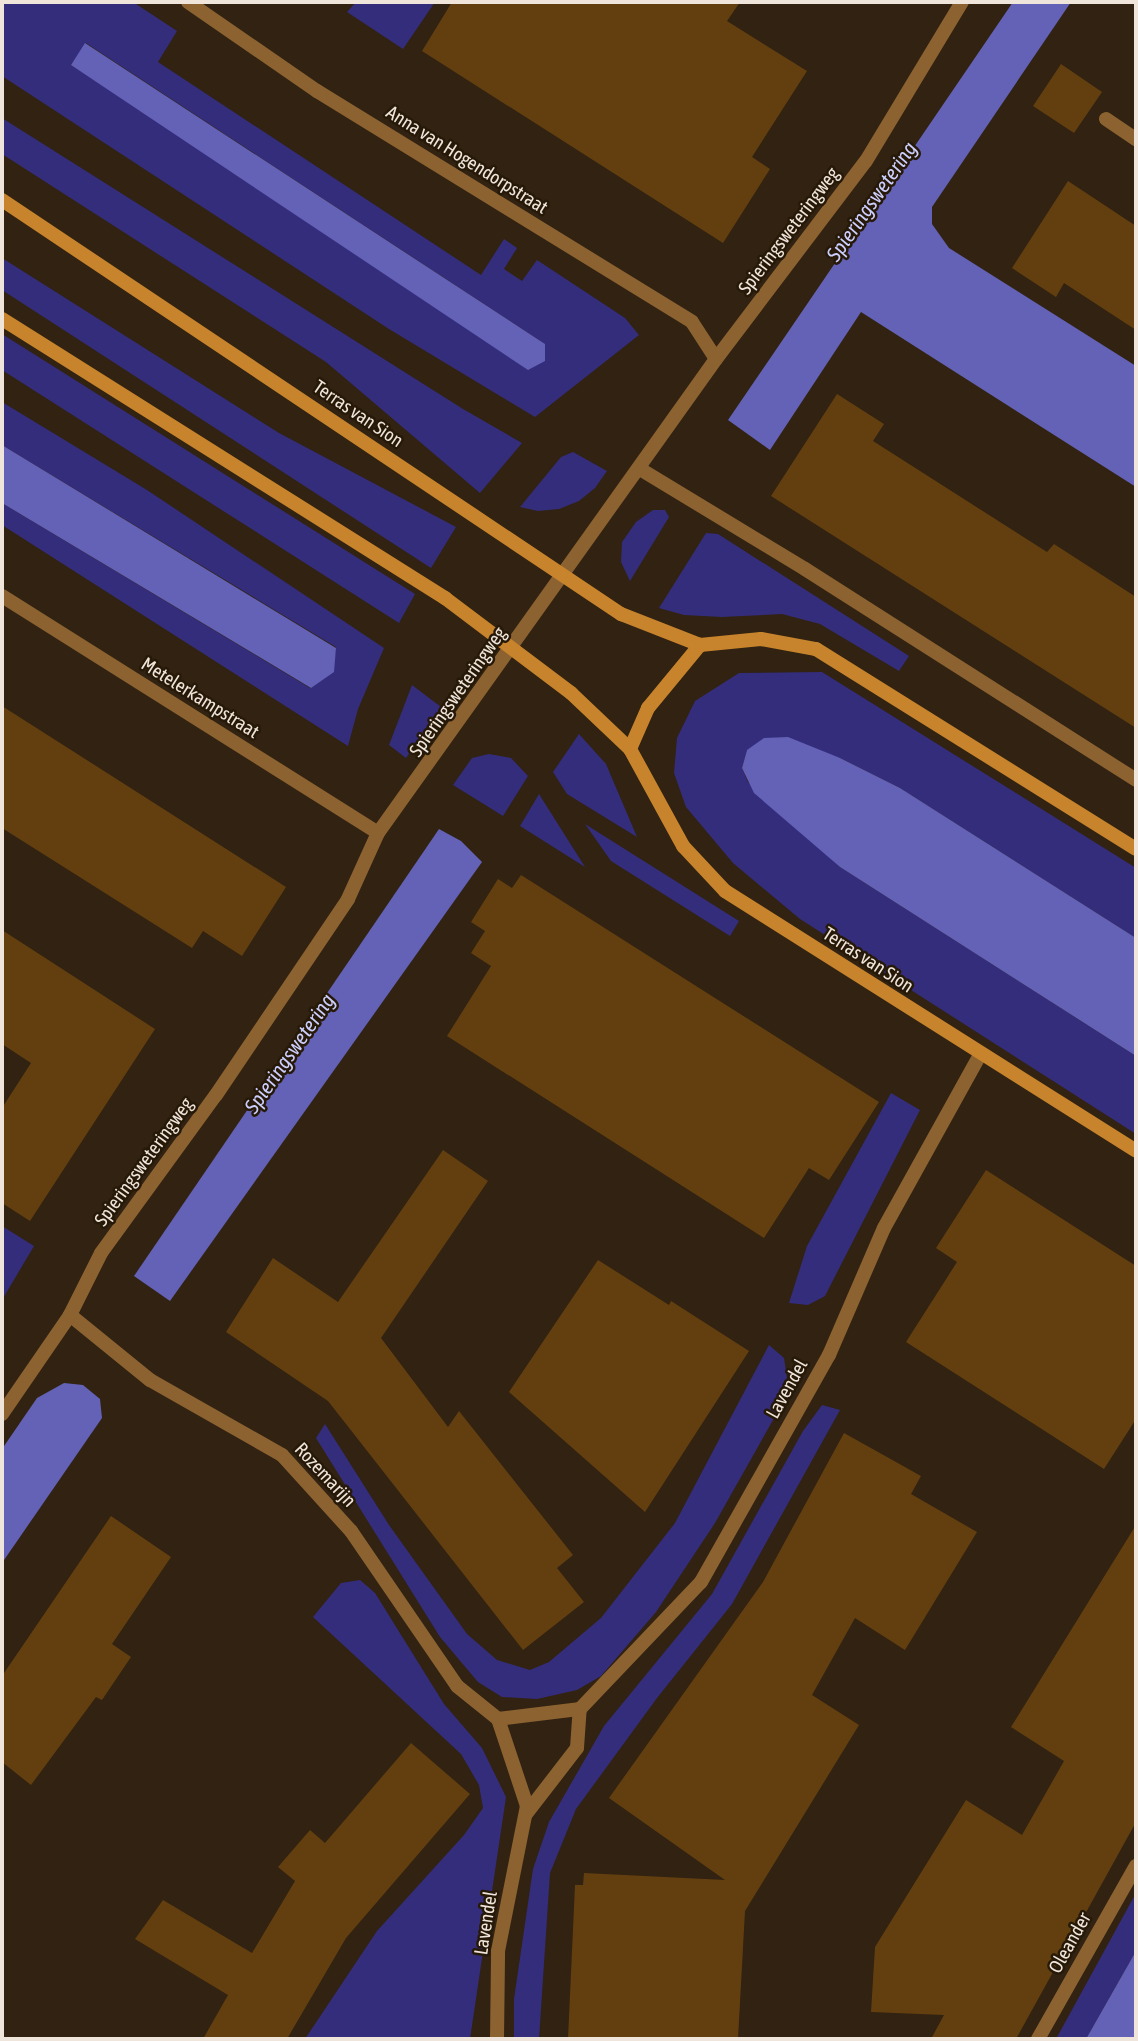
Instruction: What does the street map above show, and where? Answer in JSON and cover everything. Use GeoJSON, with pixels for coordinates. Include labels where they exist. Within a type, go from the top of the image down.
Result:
{"type":"FeatureCollection","features":[{"type":"Feature","properties":{"kind":"street","name":"Anna van Hogendorpstraat"},"geometry":{"type":"LineString","coordinates":[[188,2],[317,91],[692,321],[716,359]]}},
{"type":"Feature","properties":{"kind":"street","name":"Spieringsweteringweg"},"geometry":{"type":"LineString","coordinates":[[2,1414],[70,1315],[101,1253],[216,1096],[348,899],[378,833],[716,359],[866,161],[962,2]]}},
{"type":"Feature","properties":{"kind":"street"},"geometry":{"type":"LineString","coordinates":[[1106,119],[1136,139]]}},
{"type":"Feature","properties":{"kind":"street","name":"Terras van Sion"},"geometry":{"type":"LineString","coordinates":[[2,200],[621,614],[700,645],[761,639],[816,649],[1136,849]]}},
{"type":"Feature","properties":{"kind":"street","name":"Terras van Sion"},"geometry":{"type":"LineString","coordinates":[[2,318],[445,597],[571,693],[630,749],[683,846],[725,891],[980,1055],[1136,1151]]}},
{"type":"Feature","properties":{"kind":"street"},"geometry":{"type":"LineString","coordinates":[[640,469],[805,569],[1136,779]]}},
{"type":"Feature","properties":{"kind":"street","name":"Metelerkampstraat"},"geometry":{"type":"LineString","coordinates":[[2,596],[378,833]]}},
{"type":"Feature","properties":{"kind":"street"},"geometry":{"type":"LineString","coordinates":[[630,749],[648,708],[700,645]]}},
{"type":"Feature","properties":{"kind":"street","name":"Lavendel"},"geometry":{"type":"LineString","coordinates":[[526,1814],[577,1748],[580,1709],[701,1582],[829,1355],[884,1228],[980,1055]]}},
{"type":"Feature","properties":{"kind":"street","name":"Rozemarijn"},"geometry":{"type":"LineString","coordinates":[[70,1315],[150,1380],[282,1455],[351,1531],[457,1686],[498,1719]]}},
{"type":"Feature","properties":{"kind":"street"},"geometry":{"type":"LineString","coordinates":[[498,1719],[580,1709]]}},
{"type":"Feature","properties":{"kind":"street","name":"Lavendel"},"geometry":{"type":"LineString","coordinates":[[497,2039],[498,1951],[527,1806],[498,1719]]}},
{"type":"Feature","properties":{"kind":"street","name":"Oleander"},"geometry":{"type":"LineString","coordinates":[[1038,2039],[1136,1866]]}},
{"type":"Feature","properties":{"kind":"shaded area"},"geometry":{"type":"Polygon","coordinates":[[[2,2],[133,2],[177,31],[158,62],[481,275],[504,239],[517,248],[504,269],[522,281],[537,260],[625,318],[639,335],[535,417],[389,329],[2,76],[2,2]],[[86,43],[71,65],[545,344],[86,43]]]}},
{"type":"Feature","properties":{"kind":"shaded area"},"geometry":{"type":"Polygon","coordinates":[[[356,2],[435,2],[403,49],[347,12],[356,2]]]}},
{"type":"Feature","properties":{"kind":"shaded area"},"geometry":{"type":"Polygon","coordinates":[[[2,118],[463,409],[522,443],[480,493],[326,362],[2,154],[2,118]]]}},
{"type":"Feature","properties":{"kind":"shaded area"},"geometry":{"type":"Polygon","coordinates":[[[2,258],[279,433],[456,527],[431,568],[2,290],[2,258]]]}},
{"type":"Feature","properties":{"kind":"shaded area"},"geometry":{"type":"Polygon","coordinates":[[[2,334],[415,594],[399,623],[2,370],[2,334]]]}},
{"type":"Feature","properties":{"kind":"shaded area"},"geometry":{"type":"Polygon","coordinates":[[[2,402],[147,490],[384,648],[358,709],[348,746],[2,525],[2,503],[310,688],[333,672],[336,647],[2,445],[2,402]]]}},
{"type":"Feature","properties":{"kind":"shaded area"},"geometry":{"type":"Polygon","coordinates":[[[573,452],[607,471],[595,488],[579,501],[559,509],[538,511],[520,507],[561,457],[573,452]]]}},
{"type":"Feature","properties":{"kind":"shaded area"},"geometry":{"type":"Polygon","coordinates":[[[653,510],[665,510],[669,517],[630,581],[621,562],[622,542],[636,522],[653,510]]]}},
{"type":"Feature","properties":{"kind":"shaded area"},"geometry":{"type":"Polygon","coordinates":[[[706,533],[718,534],[909,656],[899,671],[820,624],[782,614],[722,617],[684,615],[659,608],[706,533]]]}},
{"type":"Feature","properties":{"kind":"shaded area"},"geometry":{"type":"Polygon","coordinates":[[[822,672],[1136,868],[1136,938],[900,788],[840,758],[747,750],[742,768],[748,782],[840,867],[1136,1056],[1136,1134],[800,919],[733,863],[686,807],[674,773],[677,738],[695,701],[739,673],[822,672]]]}},
{"type":"Feature","properties":{"kind":"shaded area"},"geometry":{"type":"Polygon","coordinates":[[[412,685],[441,707],[406,758],[389,745],[412,685]]]}},
{"type":"Feature","properties":{"kind":"shaded area"},"geometry":{"type":"Polygon","coordinates":[[[579,734],[606,764],[637,837],[567,794],[553,772],[579,734]]]}},
{"type":"Feature","properties":{"kind":"shaded area"},"geometry":{"type":"Polygon","coordinates":[[[489,754],[511,758],[528,776],[503,816],[453,785],[472,758],[489,754]]]}},
{"type":"Feature","properties":{"kind":"shaded area"},"geometry":{"type":"Polygon","coordinates":[[[539,794],[585,867],[520,826],[539,794]]]}},
{"type":"Feature","properties":{"kind":"shaded area"},"geometry":{"type":"Polygon","coordinates":[[[585,824],[739,921],[730,936],[611,861],[585,824]]]}},
{"type":"Feature","properties":{"kind":"shaded area"},"geometry":{"type":"Polygon","coordinates":[[[891,1093],[920,1110],[825,1296],[808,1305],[789,1303],[807,1246],[891,1093]]]}},
{"type":"Feature","properties":{"kind":"shaded area"},"geometry":{"type":"Polygon","coordinates":[[[2,1226],[34,1246],[2,1300],[2,1226]]]}},
{"type":"Feature","properties":{"kind":"shaded area"},"geometry":{"type":"Polygon","coordinates":[[[769,1345],[784,1358],[787,1378],[782,1404],[715,1523],[656,1612],[601,1676],[577,1690],[537,1699],[502,1697],[478,1682],[440,1637],[316,1438],[325,1424],[389,1525],[467,1634],[497,1660],[530,1670],[549,1662],[601,1618],[675,1523],[769,1345]]]}},
{"type":"Feature","properties":{"kind":"shaded area"},"geometry":{"type":"Polygon","coordinates":[[[822,1405],[840,1410],[732,1604],[657,1698],[576,1809],[550,1873],[539,2039],[514,2039],[514,1999],[533,1869],[549,1822],[604,1726],[712,1594],[803,1431],[822,1405]]]}},
{"type":"Feature","properties":{"kind":"shaded area"},"geometry":{"type":"Polygon","coordinates":[[[360,1580],[375,1593],[444,1704],[482,1748],[506,1797],[470,2039],[305,2039],[377,1931],[464,1835],[483,1808],[479,1785],[461,1754],[313,1617],[341,1583],[360,1580]]]}},
{"type":"Feature","properties":{"kind":"shaded area"},"geometry":{"type":"Polygon","coordinates":[[[1136,1893],[1136,1951],[1086,2039],[1056,2039],[1136,1893]]]}},
{"type":"Feature","properties":{"kind":"water"},"geometry":{"type":"Polygon","coordinates":[[[1013,2],[1071,2],[932,207],[932,224],[949,248],[1136,366],[1136,487],[861,312],[770,450],[728,420],[1013,2]]]}},
{"type":"Feature","properties":{"kind":"water"},"geometry":{"type":"Polygon","coordinates":[[[85,43],[545,344],[545,361],[528,370],[71,65],[85,43]]]}},
{"type":"Feature","properties":{"kind":"water"},"geometry":{"type":"Polygon","coordinates":[[[2,445],[336,648],[334,672],[311,688],[2,503],[2,445]]]}},
{"type":"Feature","properties":{"kind":"water"},"geometry":{"type":"Polygon","coordinates":[[[788,737],[840,758],[900,788],[1136,938],[1136,1056],[840,867],[754,793],[742,768],[747,750],[764,738],[788,737]]]}},
{"type":"Feature","properties":{"kind":"water","name":"Spieringswetering"},"geometry":{"type":"Polygon","coordinates":[[[439,829],[461,841],[482,862],[170,1301],[134,1276],[439,829]]]}},
{"type":"Feature","properties":{"kind":"water"},"geometry":{"type":"Polygon","coordinates":[[[64,1383],[83,1385],[100,1399],[102,1418],[2,1563],[2,1449],[37,1398],[64,1383]]]}},
{"type":"Feature","properties":{"kind":"water"},"geometry":{"type":"Polygon","coordinates":[[[1136,1951],[1136,2039],[1086,2039],[1136,1951]]]}},
{"type":"Feature","properties":{"kind":"building"},"geometry":{"type":"Polygon","coordinates":[[[452,2],[740,2],[727,21],[807,71],[752,157],[770,169],[723,243],[422,51],[452,2]]]}},
{"type":"Feature","properties":{"kind":"building"},"geometry":{"type":"Polygon","coordinates":[[[1061,64],[1102,92],[1074,133],[1033,106],[1061,64]]]}},
{"type":"Feature","properties":{"kind":"building"},"geometry":{"type":"Polygon","coordinates":[[[1068,181],[1136,226],[1136,330],[1064,283],[1056,297],[1012,268],[1068,181]]]}},
{"type":"Feature","properties":{"kind":"building"},"geometry":{"type":"Polygon","coordinates":[[[837,394],[884,424],[873,441],[1047,552],[1054,544],[1136,597],[1136,728],[771,496],[837,394]]]}},
{"type":"Feature","properties":{"kind":"building"},"geometry":{"type":"Polygon","coordinates":[[[2,706],[286,887],[242,956],[203,931],[192,948],[2,828],[2,706]]]}},
{"type":"Feature","properties":{"kind":"building"},"geometry":{"type":"Polygon","coordinates":[[[521,875],[879,1102],[829,1180],[809,1168],[764,1238],[447,1036],[491,966],[471,953],[485,931],[471,922],[498,879],[512,888],[521,875]]]}},
{"type":"Feature","properties":{"kind":"building"},"geometry":{"type":"Polygon","coordinates":[[[2,930],[155,1029],[30,1221],[2,1203],[2,1108],[31,1063],[2,1044],[2,930]]]}},
{"type":"Feature","properties":{"kind":"building"},"geometry":{"type":"Polygon","coordinates":[[[443,1150],[488,1181],[381,1338],[448,1427],[459,1411],[573,1555],[557,1568],[584,1602],[523,1650],[328,1401],[226,1332],[273,1258],[338,1302],[443,1150]]]}},
{"type":"Feature","properties":{"kind":"building"},"geometry":{"type":"Polygon","coordinates":[[[986,1170],[1136,1266],[1136,1419],[1104,1469],[906,1342],[957,1262],[936,1248],[986,1170]]]}},
{"type":"Feature","properties":{"kind":"building"},"geometry":{"type":"Polygon","coordinates":[[[598,1260],[669,1305],[671,1301],[749,1351],[645,1512],[509,1392],[598,1260]]]}},
{"type":"Feature","properties":{"kind":"building"},"geometry":{"type":"Polygon","coordinates":[[[844,1433],[921,1476],[911,1494],[977,1532],[905,1650],[855,1618],[812,1695],[859,1725],[745,1911],[738,2039],[568,2039],[575,1885],[583,1885],[584,1873],[725,1880],[609,1798],[763,1582],[844,1433]]]}},
{"type":"Feature","properties":{"kind":"building"},"geometry":{"type":"Polygon","coordinates":[[[111,1516],[171,1557],[112,1644],[131,1657],[102,1700],[96,1697],[31,1785],[2,1762],[2,1676],[111,1516]]]}},
{"type":"Feature","properties":{"kind":"building"},"geometry":{"type":"Polygon","coordinates":[[[1136,1525],[1136,1822],[1016,2039],[931,2039],[944,2015],[871,2012],[875,1947],[966,1800],[1022,1835],[1064,1761],[1011,1727],[1136,1525]]]}},
{"type":"Feature","properties":{"kind":"building"},"geometry":{"type":"Polygon","coordinates":[[[411,1743],[470,1794],[346,1938],[287,2039],[203,2039],[228,1995],[135,1939],[163,1900],[252,1953],[295,1881],[278,1867],[310,1830],[325,1843],[411,1743]]]}}]}
